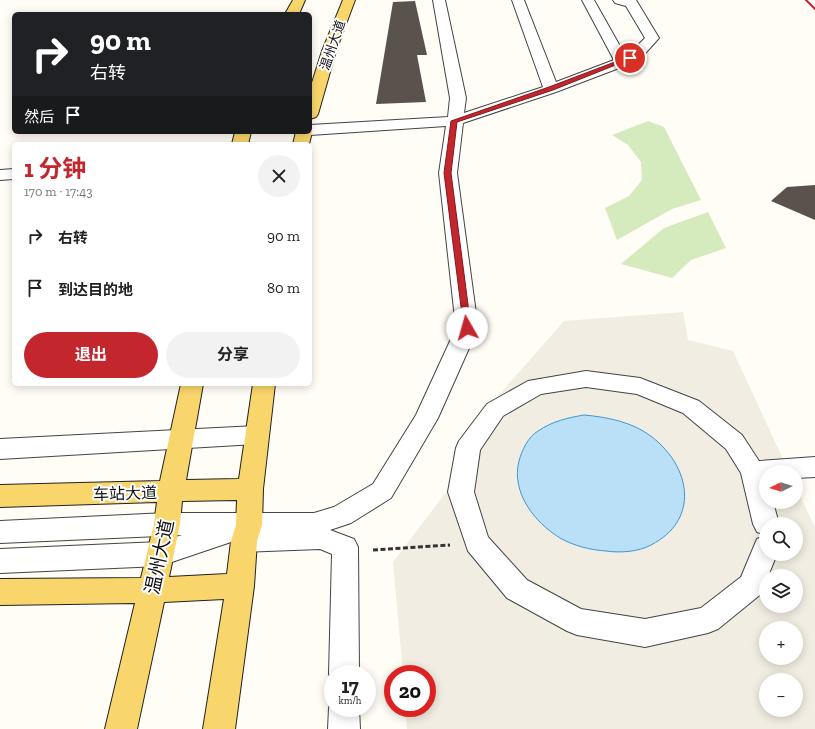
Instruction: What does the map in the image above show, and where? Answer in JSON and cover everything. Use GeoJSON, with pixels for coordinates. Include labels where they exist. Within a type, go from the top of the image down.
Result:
{"type":"FeatureCollection","features":[{"type":"Feature","properties":{"kind":"main road"},"geometry":{"type":"LineString","coordinates":[[293,12],[299,0]]}},
{"type":"Feature","properties":{"kind":"main road","name":"温州大道"},"geometry":{"type":"LineString","coordinates":[[312,108],[330,50],[349,0]]}},
{"type":"Feature","properties":{"kind":"main road","name":"温州大道"},"geometry":{"type":"LineString","coordinates":[[121,729],[167,524],[171,491],[192,386]]}},
{"type":"Feature","properties":{"kind":"main road"},"geometry":{"type":"LineString","coordinates":[[219,729],[240,586],[250,490],[264,386]]}},
{"type":"Feature","properties":{"kind":"main road","name":"车站大道"},"geometry":{"type":"LineString","coordinates":[[0,496],[250,490]]}},
{"type":"Feature","properties":{"kind":"main road"},"geometry":{"type":"LineString","coordinates":[[0,592],[152,590],[240,586]]}},
{"type":"Feature","properties":{"kind":"street"},"geometry":{"type":"LineString","coordinates":[[0,561],[160,554],[246,533],[314,524],[342,515],[382,491],[426,418],[467,328],[448,173],[458,98],[439,0]]}},
{"type":"Feature","properties":{"kind":"street"},"geometry":{"type":"LineString","coordinates":[[518,0],[551,88]]}},
{"type":"Feature","properties":{"kind":"street"},"geometry":{"type":"LineString","coordinates":[[588,0],[622,62]]}},
{"type":"Feature","properties":{"kind":"street"},"geometry":{"type":"LineString","coordinates":[[312,130],[454,121],[622,62],[637,54],[652,38],[631,3],[620,0]]}},
{"type":"Feature","properties":{"kind":"street"},"geometry":{"type":"LineString","coordinates":[[0,175],[12,174]]}},
{"type":"Feature","properties":{"kind":"street"},"geometry":{"type":"LineString","coordinates":[[761,561],[752,585],[708,620],[645,633],[577,622],[517,590],[477,543],[461,492],[468,448],[495,410],[536,387],[586,379],[640,386],[691,407],[734,442],[753,471],[764,517]]}},
{"type":"Feature","properties":{"kind":"street"},"geometry":{"type":"LineString","coordinates":[[0,449],[257,435]]}},
{"type":"Feature","properties":{"kind":"street"},"geometry":{"type":"LineString","coordinates":[[753,471],[815,467]]}},
{"type":"Feature","properties":{"kind":"street"},"geometry":{"type":"LineString","coordinates":[[0,532],[167,524],[246,533],[321,538],[345,547],[344,665]]}},
{"type":"Feature","properties":{"kind":"street"},"geometry":{"type":"LineString","coordinates":[[344,717],[344,729]]}},
{"type":"Feature","properties":{"kind":"path"},"geometry":{"type":"LineString","coordinates":[[345,547],[378,551],[477,543]]}},
{"type":"Feature","properties":{"kind":"green space"},"geometry":{"type":"Polygon","coordinates":[[[648,121],[664,127],[701,200],[672,209],[617,240],[605,208],[629,196],[642,180],[641,162],[628,145],[612,135],[648,121]]]}},
{"type":"Feature","properties":{"kind":"green space"},"geometry":{"type":"Polygon","coordinates":[[[708,212],[726,248],[691,260],[672,278],[621,264],[664,228],[708,212]]]}},
{"type":"Feature","properties":{"kind":"shaded area"},"geometry":{"type":"Polygon","coordinates":[[[683,312],[688,340],[733,351],[786,465],[759,465],[759,509],[803,509],[803,502],[815,528],[815,729],[407,729],[406,717],[436,717],[436,665],[402,665],[393,562],[450,487],[491,404],[564,321],[683,312]]]}},
{"type":"Feature","properties":{"kind":"water"},"geometry":{"type":"Polygon","coordinates":[[[584,415],[620,421],[645,432],[665,449],[675,463],[682,478],[684,493],[683,508],[677,522],[667,534],[651,545],[635,551],[617,552],[594,550],[583,547],[565,541],[550,531],[533,515],[527,505],[518,484],[517,473],[519,461],[526,444],[534,434],[555,422],[584,415]]]}},
{"type":"Feature","properties":{"kind":"building"},"geometry":{"type":"Polygon","coordinates":[[[415,1],[427,55],[417,55],[426,102],[376,104],[393,2],[415,1]]]}},
{"type":"Feature","properties":{"kind":"building"},"geometry":{"type":"Polygon","coordinates":[[[815,185],[815,220],[771,201],[787,187],[815,185]]]}},
{"type":"Feature","properties":{"kind":"railway"},"geometry":{"type":"LineString","coordinates":[[806,0],[815,9]]}},
{"type":"Feature","properties":{"kind":"route"},"geometry":{"type":"LineString","coordinates":[[467,328],[448,173],[454,121],[551,88],[630,58]]}}]}
